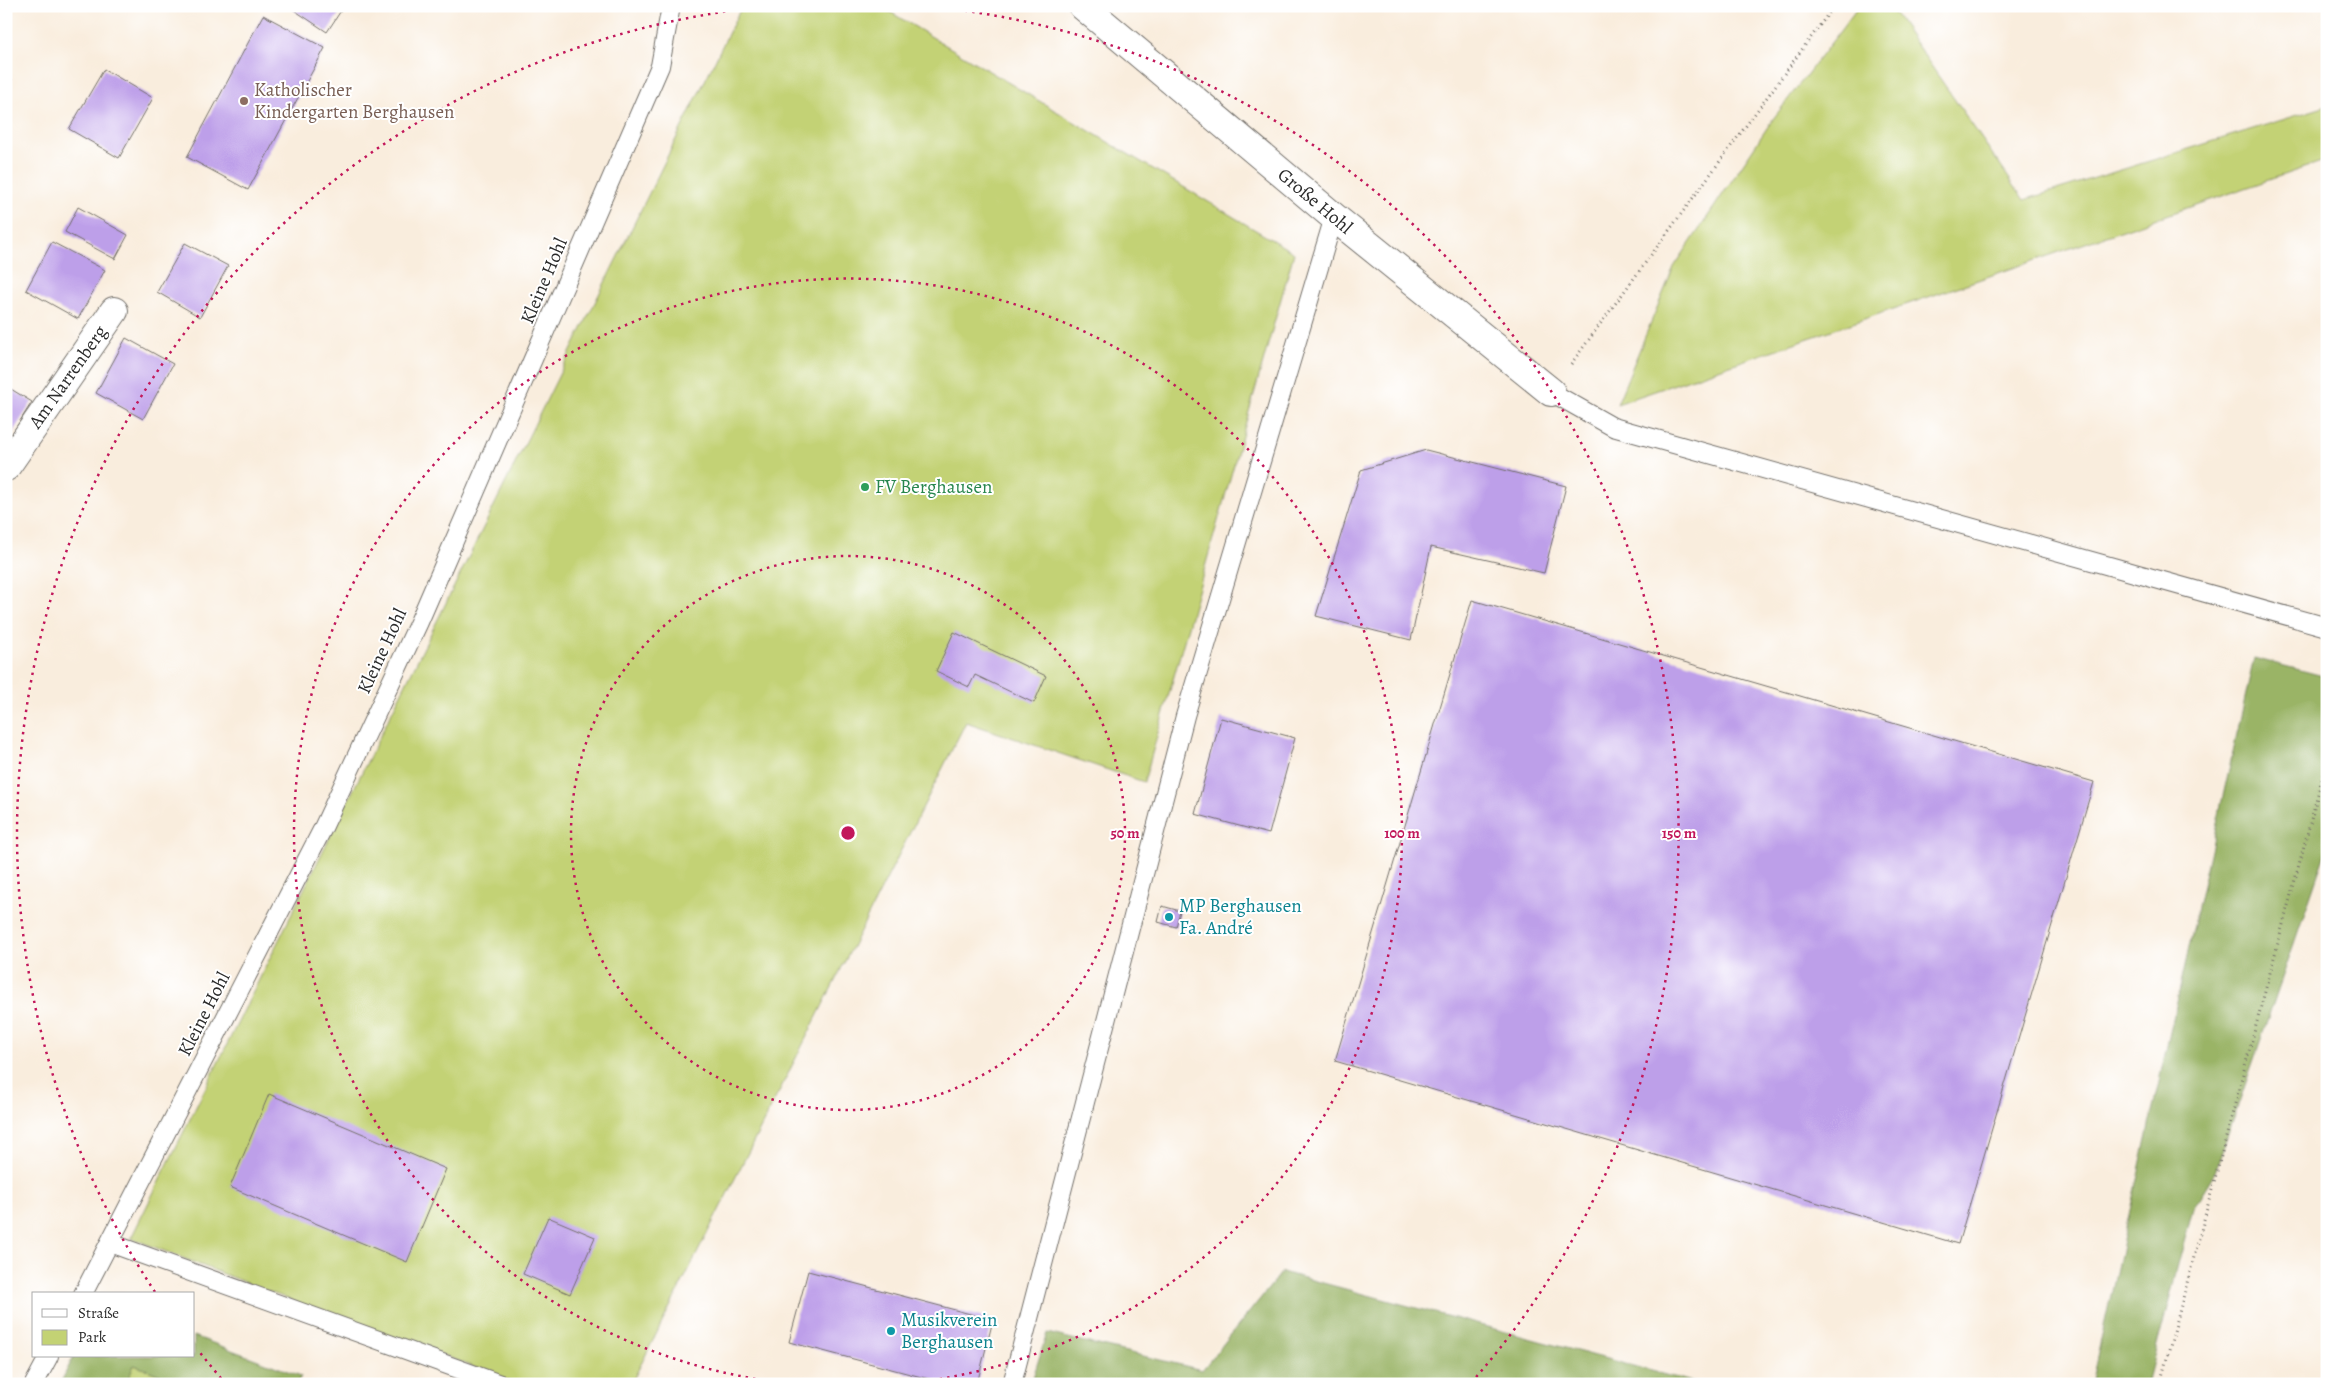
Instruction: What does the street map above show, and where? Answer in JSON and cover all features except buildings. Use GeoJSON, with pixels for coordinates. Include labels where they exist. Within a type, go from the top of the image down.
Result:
{"type":"FeatureCollection","features":[{"type":"Feature","properties":{"kind":"street","name":"Große Hohl"},"geometry":{"type":"LineString","coordinates":[[1083,6],[1334,217],[1551,392]]}},
{"type":"Feature","properties":{"kind":"street","name":"Am Narrenberg"},"geometry":{"type":"LineString","coordinates":[[6,467],[114,311]]}},
{"type":"Feature","properties":{"kind":"lane","name":"Kleine Hohl"},"geometry":{"type":"LineString","coordinates":[[83,1292],[322,830],[419,622],[660,66],[671,6]]}},
{"type":"Feature","properties":{"kind":"lane"},"geometry":{"type":"LineString","coordinates":[[1012,1384],[1185,716],[1334,217]]}},
{"type":"Feature","properties":{"kind":"lane"},"geometry":{"type":"LineString","coordinates":[[1551,392],[1613,427],[2327,627]]}},
{"type":"Feature","properties":{"kind":"lane"},"geometry":{"type":"LineString","coordinates":[[110,1243],[500,1384]]}},
{"type":"Feature","properties":{"kind":"lane"},"geometry":{"type":"LineString","coordinates":[[34,1384],[47,1358]]}},
{"type":"Feature","properties":{"kind":"path"},"geometry":{"type":"LineString","coordinates":[[1551,392],[1834,6]]}},
{"type":"Feature","properties":{"kind":"path"},"geometry":{"type":"LineString","coordinates":[[2160,1384],[2327,760]]}},
{"type":"Feature","properties":{"kind":"green space","name":"FV Berghausen"},"geometry":{"type":"Polygon","coordinates":[[[742,6],[880,6],[1294,253],[1144,782],[966,722],[631,1384],[516,1384],[418,1345],[393,1340],[131,1238],[742,6]]]}},
{"type":"Feature","properties":{"kind":"green space"},"geometry":{"type":"Polygon","coordinates":[[[1859,6],[1890,6],[2024,200],[2327,106],[2327,160],[1617,404],[1674,267],[1773,119],[1859,6]]]}},
{"type":"Feature","properties":{"kind":"green space"},"geometry":{"type":"Polygon","coordinates":[[[2254,658],[2327,677],[2327,848],[2215,1172],[2193,1208],[2147,1384],[2091,1384],[2254,658]]]}},
{"type":"Feature","properties":{"kind":"green space"},"geometry":{"type":"Polygon","coordinates":[[[1282,1272],[1700,1384],[1031,1384],[1047,1333],[1202,1370],[1282,1272]]]}},
{"type":"Feature","properties":{"kind":"green space"},"geometry":{"type":"Polygon","coordinates":[[[195,1336],[301,1376],[297,1384],[184,1384],[134,1365],[126,1384],[60,1384],[73,1358],[195,1358],[195,1336]]]}},
{"type":"Feature","properties":{"kind":"green space"},"geometry":{"type":"Polygon","coordinates":[[[134,1365],[184,1384],[126,1384],[134,1365]]]}},
{"type":"Feature","properties":{"kind":"place","name":"Katholischer Kindergarten Berghausen"},"geometry":{"type":"Point","coordinates":[244,101]}},
{"type":"Feature","properties":{"kind":"place","name":"FV Berghausen"},"geometry":{"type":"Point","coordinates":[865,487]}},
{"type":"Feature","properties":{"kind":"place","name":"MP Berghausen Fa. André"},"geometry":{"type":"Point","coordinates":[1169,917]}},
{"type":"Feature","properties":{"kind":"place","name":"Musikverein Berghausen"},"geometry":{"type":"Point","coordinates":[891,1331]}}]}
